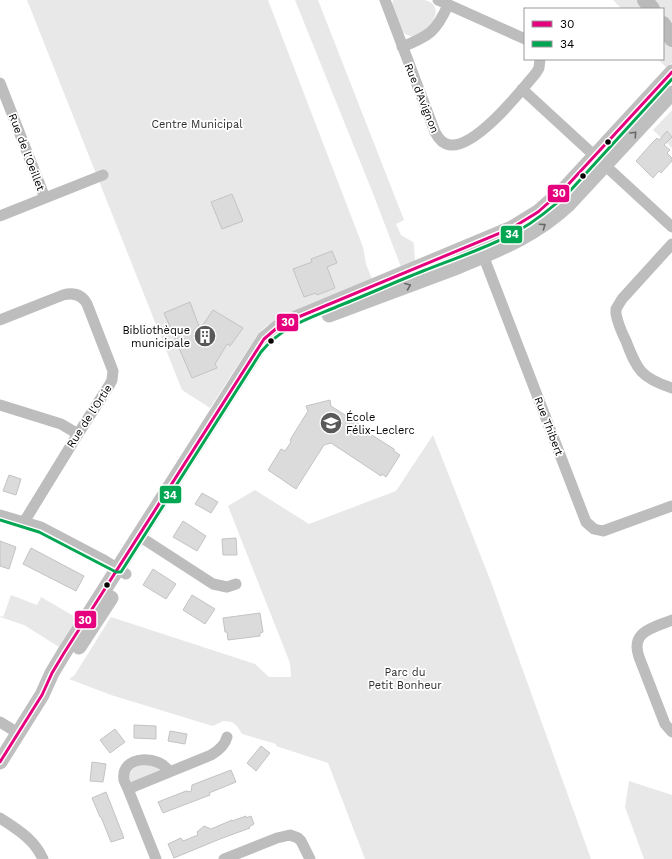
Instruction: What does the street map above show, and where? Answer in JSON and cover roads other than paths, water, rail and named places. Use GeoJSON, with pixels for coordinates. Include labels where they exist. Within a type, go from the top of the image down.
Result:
{"type":"FeatureCollection","features":[{"type":"Feature","properties":{"kind":"street","name":"Rue d'Avignon"},"geometry":{"type":"LineString","coordinates":[[385,0],[434,132],[441,141],[448,145],[458,144],[479,132],[496,118],[536,73],[539,68],[540,60]]}},
{"type":"Feature","properties":{"kind":"street"},"geometry":{"type":"LineString","coordinates":[[402,47],[418,41],[430,34],[439,23],[443,2],[524,40]]}},
{"type":"Feature","properties":{"kind":"street"},"geometry":{"type":"LineString","coordinates":[[0,762],[42,695],[63,671],[92,629],[122,571],[142,538],[264,354],[279,338],[290,331],[481,250],[529,235],[551,220],[569,204],[600,161],[672,72]]}},
{"type":"Feature","properties":{"kind":"street","name":"Rue de l'Oeillet"},"geometry":{"type":"LineString","coordinates":[[0,83],[45,198]]}},
{"type":"Feature","properties":{"kind":"street"},"geometry":{"type":"LineString","coordinates":[[522,90],[672,227]]}},
{"type":"Feature","properties":{"kind":"street"},"geometry":{"type":"LineString","coordinates":[[600,161],[672,93]]}},
{"type":"Feature","properties":{"kind":"street"},"geometry":{"type":"LineString","coordinates":[[0,216],[103,175]]}},
{"type":"Feature","properties":{"kind":"street"},"geometry":{"type":"LineString","coordinates":[[672,244],[622,299],[616,309],[616,314],[632,358],[638,369],[653,381],[672,388]]}},
{"type":"Feature","properties":{"kind":"street","name":"Rue Thibert"},"geometry":{"type":"LineString","coordinates":[[481,250],[586,522],[594,529],[603,531],[672,506]]}},
{"type":"Feature","properties":{"kind":"street","name":"Rue de l'Ortie"},"geometry":{"type":"LineString","coordinates":[[0,320],[68,294],[78,295],[85,300],[112,365],[113,375],[110,384],[24,522]]}},
{"type":"Feature","properties":{"kind":"street"},"geometry":{"type":"LineString","coordinates":[[0,405],[61,424],[78,434]]}},
{"type":"Feature","properties":{"kind":"street"},"geometry":{"type":"LineString","coordinates":[[0,515],[47,530],[122,571]]}},
{"type":"Feature","properties":{"kind":"street"},"geometry":{"type":"LineString","coordinates":[[142,538],[213,584],[227,586],[236,584]]}},
{"type":"Feature","properties":{"kind":"street"},"geometry":{"type":"LineString","coordinates":[[672,620],[651,628],[641,634],[636,647],[664,724],[672,732]]}},
{"type":"Feature","properties":{"kind":"street"},"geometry":{"type":"LineString","coordinates":[[0,722],[18,733]]}},
{"type":"Feature","properties":{"kind":"street"},"geometry":{"type":"LineString","coordinates":[[128,789],[216,752],[224,744],[227,737]]}},
{"type":"Feature","properties":{"kind":"street"},"geometry":{"type":"LineString","coordinates":[[156,859],[124,776],[128,766],[133,762],[140,760],[152,761],[165,766],[169,772]]}},
{"type":"Feature","properties":{"kind":"street"},"geometry":{"type":"LineString","coordinates":[[0,818],[33,842],[43,859]]}},
{"type":"Feature","properties":{"kind":"street"},"geometry":{"type":"LineString","coordinates":[[224,859],[276,838],[290,835],[301,841],[310,859]]}},
{"type":"Feature","properties":{"kind":"waterway"},"geometry":{"type":"LineString","coordinates":[[645,0],[651,8]]}},
{"type":"Feature","properties":{"kind":"waterway"},"geometry":{"type":"LineString","coordinates":[[664,26],[672,39]]}},
{"type":"Feature","properties":{"kind":"place","name":"Bibliothèque municipale"},"geometry":{"type":"Point","coordinates":[205,336]}},
{"type":"Feature","properties":{"kind":"place","name":"École Félix-Leclerc"},"geometry":{"type":"Point","coordinates":[331,423]}},
{"type":"Feature","properties":{"kind":"park label","name":"Centre Municipal"},"geometry":{"type":"Point","coordinates":[197,124]}},
{"type":"Feature","properties":{"kind":"park label","name":"Parc du Petit Bonheur"},"geometry":{"type":"Point","coordinates":[405,678]}}]}
